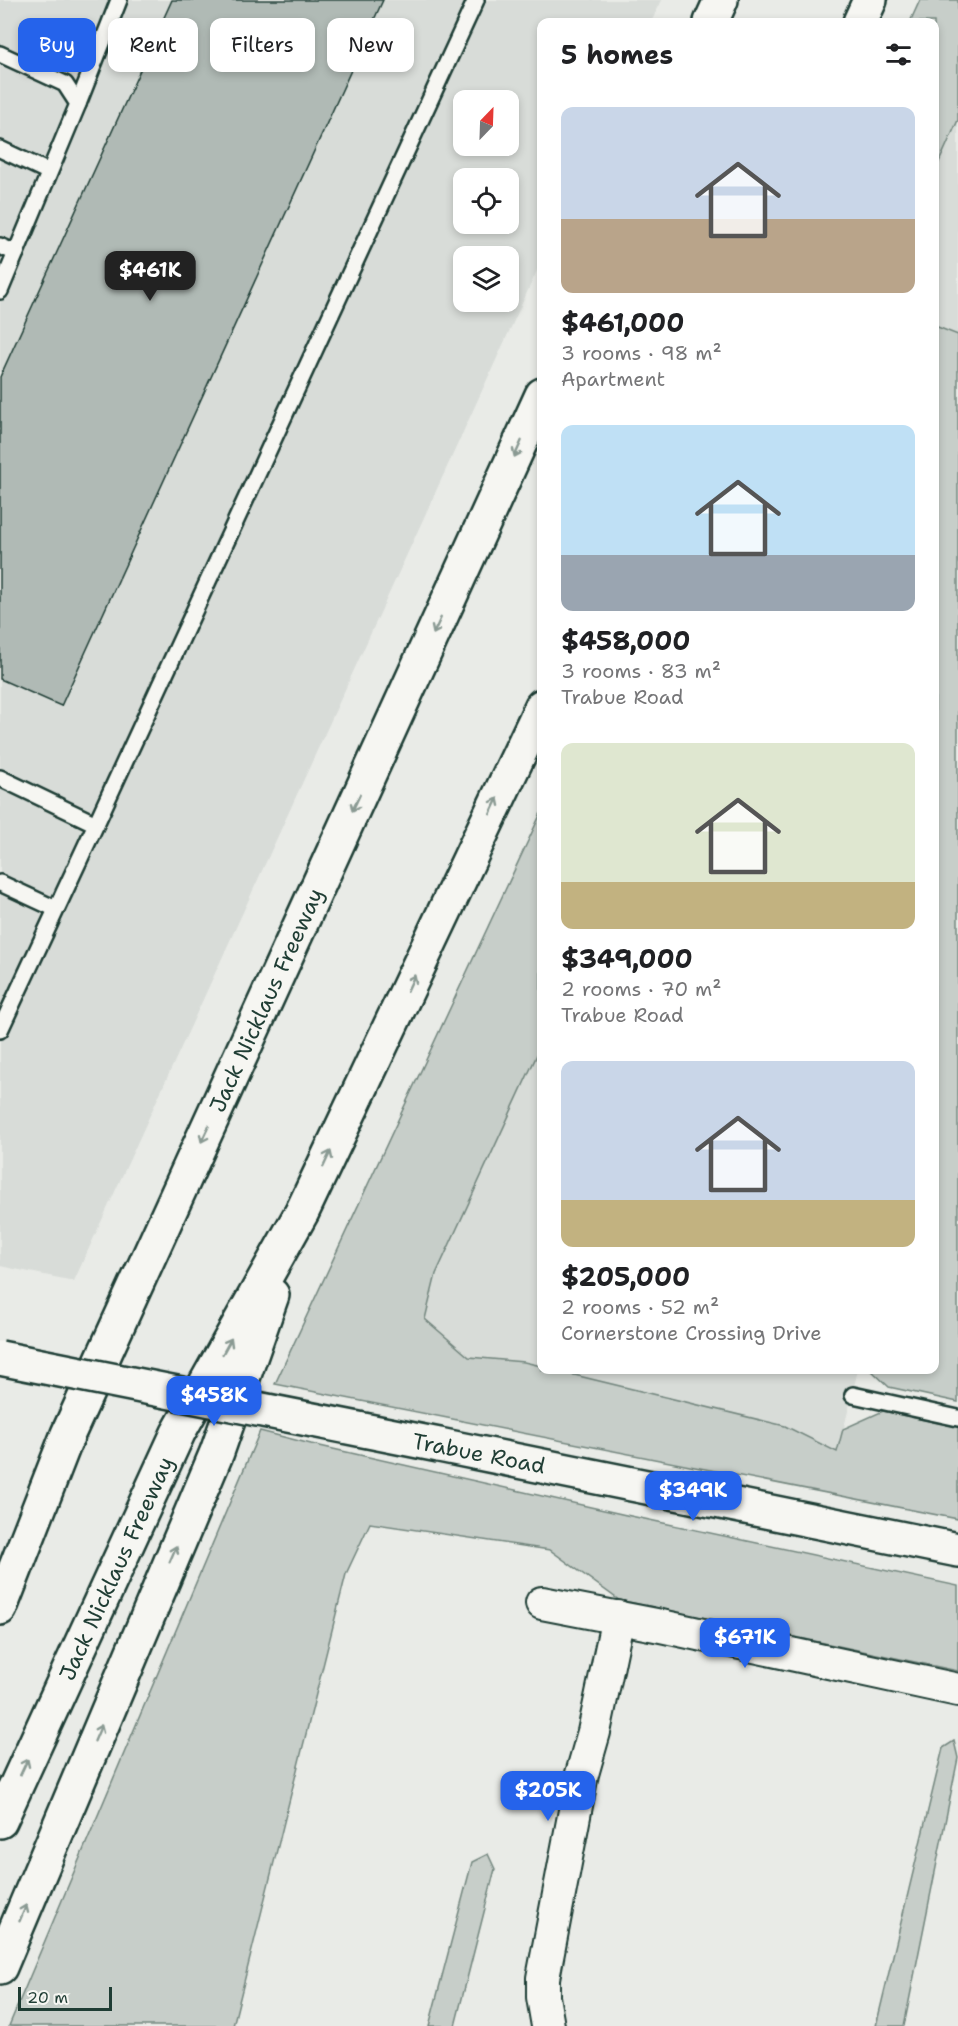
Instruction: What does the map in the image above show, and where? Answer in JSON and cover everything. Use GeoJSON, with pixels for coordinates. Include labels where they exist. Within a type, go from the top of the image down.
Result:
{"type":"FeatureCollection","features":[{"type":"Feature","properties":{"kind":"main road"},"geometry":{"type":"LineString","coordinates":[[713,18],[721,0]]}},
{"type":"Feature","properties":{"kind":"main road"},"geometry":{"type":"LineString","coordinates":[[862,18],[870,0]]}},
{"type":"Feature","properties":{"kind":"main road","name":"Jack Nicklaus Freeway"},"geometry":{"type":"LineString","coordinates":[[0,1608],[68,1434],[537,406]]}},
{"type":"Feature","properties":{"kind":"main road","name":"Jack Nicklaus Freeway"},"geometry":{"type":"LineString","coordinates":[[0,1821],[178,1433],[302,1212],[537,717]]}},
{"type":"Feature","properties":{"kind":"main road"},"geometry":{"type":"LineString","coordinates":[[0,1967],[217,1452],[302,1212]]}},
{"type":"Feature","properties":{"kind":"main road","name":"Trabue Road"},"geometry":{"type":"LineString","coordinates":[[0,1358],[439,1444],[958,1550]]}},
{"type":"Feature","properties":{"kind":"main road"},"geometry":{"type":"LineString","coordinates":[[0,1557],[68,1434]]}},
{"type":"Feature","properties":{"kind":"street"},"geometry":{"type":"LineString","coordinates":[[542,1603],[618,1617],[958,1690]]}},
{"type":"Feature","properties":{"kind":"street"},"geometry":{"type":"LineString","coordinates":[[548,2026],[543,1997],[543,1978],[582,1774],[594,1732],[618,1617]]}},
{"type":"Feature","properties":{"kind":"lane"},"geometry":{"type":"LineString","coordinates":[[0,291],[119,0]]}},
{"type":"Feature","properties":{"kind":"lane"},"geometry":{"type":"LineString","coordinates":[[0,1030],[476,0]]}},
{"type":"Feature","properties":{"kind":"lane"},"geometry":{"type":"LineString","coordinates":[[0,54],[65,84],[78,104]]}},
{"type":"Feature","properties":{"kind":"lane"},"geometry":{"type":"LineString","coordinates":[[0,150],[49,172]]}},
{"type":"Feature","properties":{"kind":"lane"},"geometry":{"type":"LineString","coordinates":[[0,246],[16,253]]}},
{"type":"Feature","properties":{"kind":"lane"},"geometry":{"type":"LineString","coordinates":[[0,778],[96,824]]}},
{"type":"Feature","properties":{"kind":"lane"},"geometry":{"type":"LineString","coordinates":[[0,883],[56,909]]}},
{"type":"Feature","properties":{"kind":"lane"},"geometry":{"type":"LineString","coordinates":[[853,1395],[958,1418]]}},
{"type":"Feature","properties":{"kind":"shaded area"},"geometry":{"type":"Polygon","coordinates":[[[0,0],[662,0],[653,18],[537,18],[537,271],[519,310],[519,246],[453,246],[453,312],[518,312],[74,1281],[0,1266],[0,0]]]}},
{"type":"Feature","properties":{"kind":"shaded area"},"geometry":{"type":"Polygon","coordinates":[[[920,0],[958,0],[958,120],[939,162],[939,18],[912,18],[920,0]]]}},
{"type":"Feature","properties":{"kind":"shaded area"},"geometry":{"type":"Polygon","coordinates":[[[958,120],[958,335],[939,328],[939,162],[958,120]]]}},
{"type":"Feature","properties":{"kind":"shaded area"},"geometry":{"type":"Polygon","coordinates":[[[939,328],[958,335],[958,1402],[889,1387],[875,1374],[939,1374],[939,328]]]}},
{"type":"Feature","properties":{"kind":"shaded area"},"geometry":{"type":"Polygon","coordinates":[[[537,822],[537,1055],[436,1274],[425,1319],[469,1357],[524,1362],[537,1365],[537,1374],[570,1374],[785,1426],[837,1452],[843,1429],[883,1411],[958,1427],[958,1519],[275,1384],[537,822]]]}},
{"type":"Feature","properties":{"kind":"shaded area"},"geometry":{"type":"Polygon","coordinates":[[[537,1055],[537,1365],[469,1357],[424,1319],[436,1274],[537,1055]]]}},
{"type":"Feature","properties":{"kind":"shaded area"},"geometry":{"type":"Polygon","coordinates":[[[570,1374],[857,1374],[838,1452],[785,1426],[570,1374]]]}},
{"type":"Feature","properties":{"kind":"shaded area"},"geometry":{"type":"Polygon","coordinates":[[[260,1431],[626,1515],[958,1586],[958,1671],[619,1600],[550,1550],[370,1523],[346,1574],[233,2026],[9,2026],[260,1431]]]}},
{"type":"Feature","properties":{"kind":"shaded area"},"geometry":{"type":"Polygon","coordinates":[[[954,1741],[958,1758],[904,2026],[876,2026],[943,1748],[954,1741]]]}},
{"type":"Feature","properties":{"kind":"shaded area"},"geometry":{"type":"Polygon","coordinates":[[[488,1854],[495,1869],[455,2026],[429,2026],[472,1862],[488,1854]]]}},
{"type":"Feature","properties":{"kind":"building"},"geometry":{"type":"Polygon","coordinates":[[[172,0],[383,0],[375,18],[327,18],[327,72],[350,72],[61,706],[0,679],[0,377],[139,72],[198,72],[198,18],[164,18],[172,0]]]}}]}
